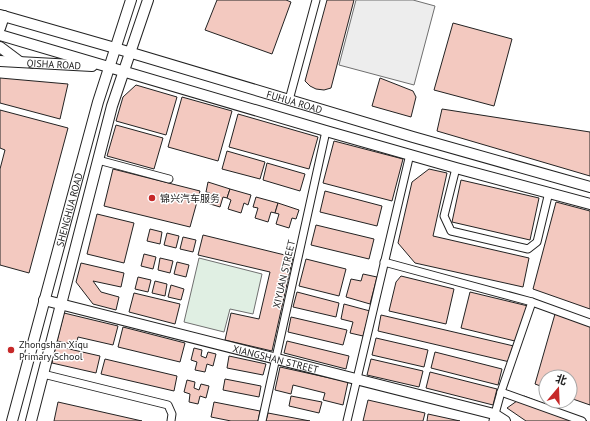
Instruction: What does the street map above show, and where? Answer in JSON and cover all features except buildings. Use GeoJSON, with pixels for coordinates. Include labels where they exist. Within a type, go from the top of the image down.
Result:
{"type":"FeatureCollection","features":[{"type":"Feature","properties":{"kind":"main road","name":"SHENGHUA ROAD"},"geometry":{"type":"LineString","coordinates":[[12,421],[98,102],[131,0]]}},
{"type":"Feature","properties":{"kind":"main road","name":"SHENGHUA ROAD"},"geometry":{"type":"LineString","coordinates":[[31,421],[112,106],[148,0]]}},
{"type":"Feature","properties":{"kind":"main road","name":"FUHUA ROAD"},"geometry":{"type":"LineString","coordinates":[[2,16],[130,52],[412,137],[590,188]]}},
{"type":"Feature","properties":{"kind":"main road"},"geometry":{"type":"LineString","coordinates":[[0,28],[2,16]]}},
{"type":"Feature","properties":{"kind":"main road","name":"FUHUA ROAD"},"geometry":{"type":"LineString","coordinates":[[0,35],[326,131],[590,204]]}},
{"type":"Feature","properties":{"kind":"main road"},"geometry":{"type":"LineString","coordinates":[[0,48],[20,62]]}},
{"type":"Feature","properties":{"kind":"main road","name":"QISHA ROAD"},"geometry":{"type":"LineString","coordinates":[[0,61],[109,67]]}},
{"type":"Feature","properties":{"kind":"main road","name":"XIANGSHAN STREET"},"geometry":{"type":"LineString","coordinates":[[44,300],[357,379],[505,421]]}},
{"type":"Feature","properties":{"kind":"main road"},"geometry":{"type":"LineString","coordinates":[[26,370],[43,374]]}},
{"type":"Feature","properties":{"kind":"street"},"geometry":{"type":"LineString","coordinates":[[289,100],[316,0]]}},
{"type":"Feature","properties":{"kind":"street","name":"XIYUAN STREET"},"geometry":{"type":"LineString","coordinates":[[262,421],[326,131]]}},
{"type":"Feature","properties":{"kind":"street"},"geometry":{"type":"LineString","coordinates":[[347,421],[410,154]]}},
{"type":"Feature","properties":{"kind":"street"},"geometry":{"type":"LineString","coordinates":[[98,160],[169,179]]}},
{"type":"Feature","properties":{"kind":"street"},"geometry":{"type":"LineString","coordinates":[[456,168],[444,216],[451,231],[528,249],[537,242],[549,192]]}},
{"type":"Feature","properties":{"kind":"street"},"geometry":{"type":"LineString","coordinates":[[384,262],[532,302],[590,323]]}},
{"type":"Feature","properties":{"kind":"street"},"geometry":{"type":"LineString","coordinates":[[493,418],[532,302]]}},
{"type":"Feature","properties":{"kind":"street"},"geometry":{"type":"LineString","coordinates":[[43,374],[168,405],[172,414],[171,421]]}},
{"type":"Feature","properties":{"kind":"street"},"geometry":{"type":"LineString","coordinates":[[501,392],[582,421]]}},
{"type":"Feature","properties":{"kind":"green space"},"geometry":{"type":"Polygon","coordinates":[[[199,258],[262,274],[253,314],[230,309],[224,332],[184,322],[199,258]]]}},
{"type":"Feature","properties":{"kind":"shaded area"},"geometry":{"type":"Polygon","coordinates":[[[356,0],[413,0],[435,6],[414,85],[339,65],[356,0]]]}},
{"type":"Feature","properties":{"kind":"place","name":"锦兴汽车服务"},"geometry":{"type":"Point","coordinates":[152,198]}},
{"type":"Feature","properties":{"kind":"place","name":"Zhongshan Xiqu Primary School"},"geometry":{"type":"Point","coordinates":[11,350]}}]}
